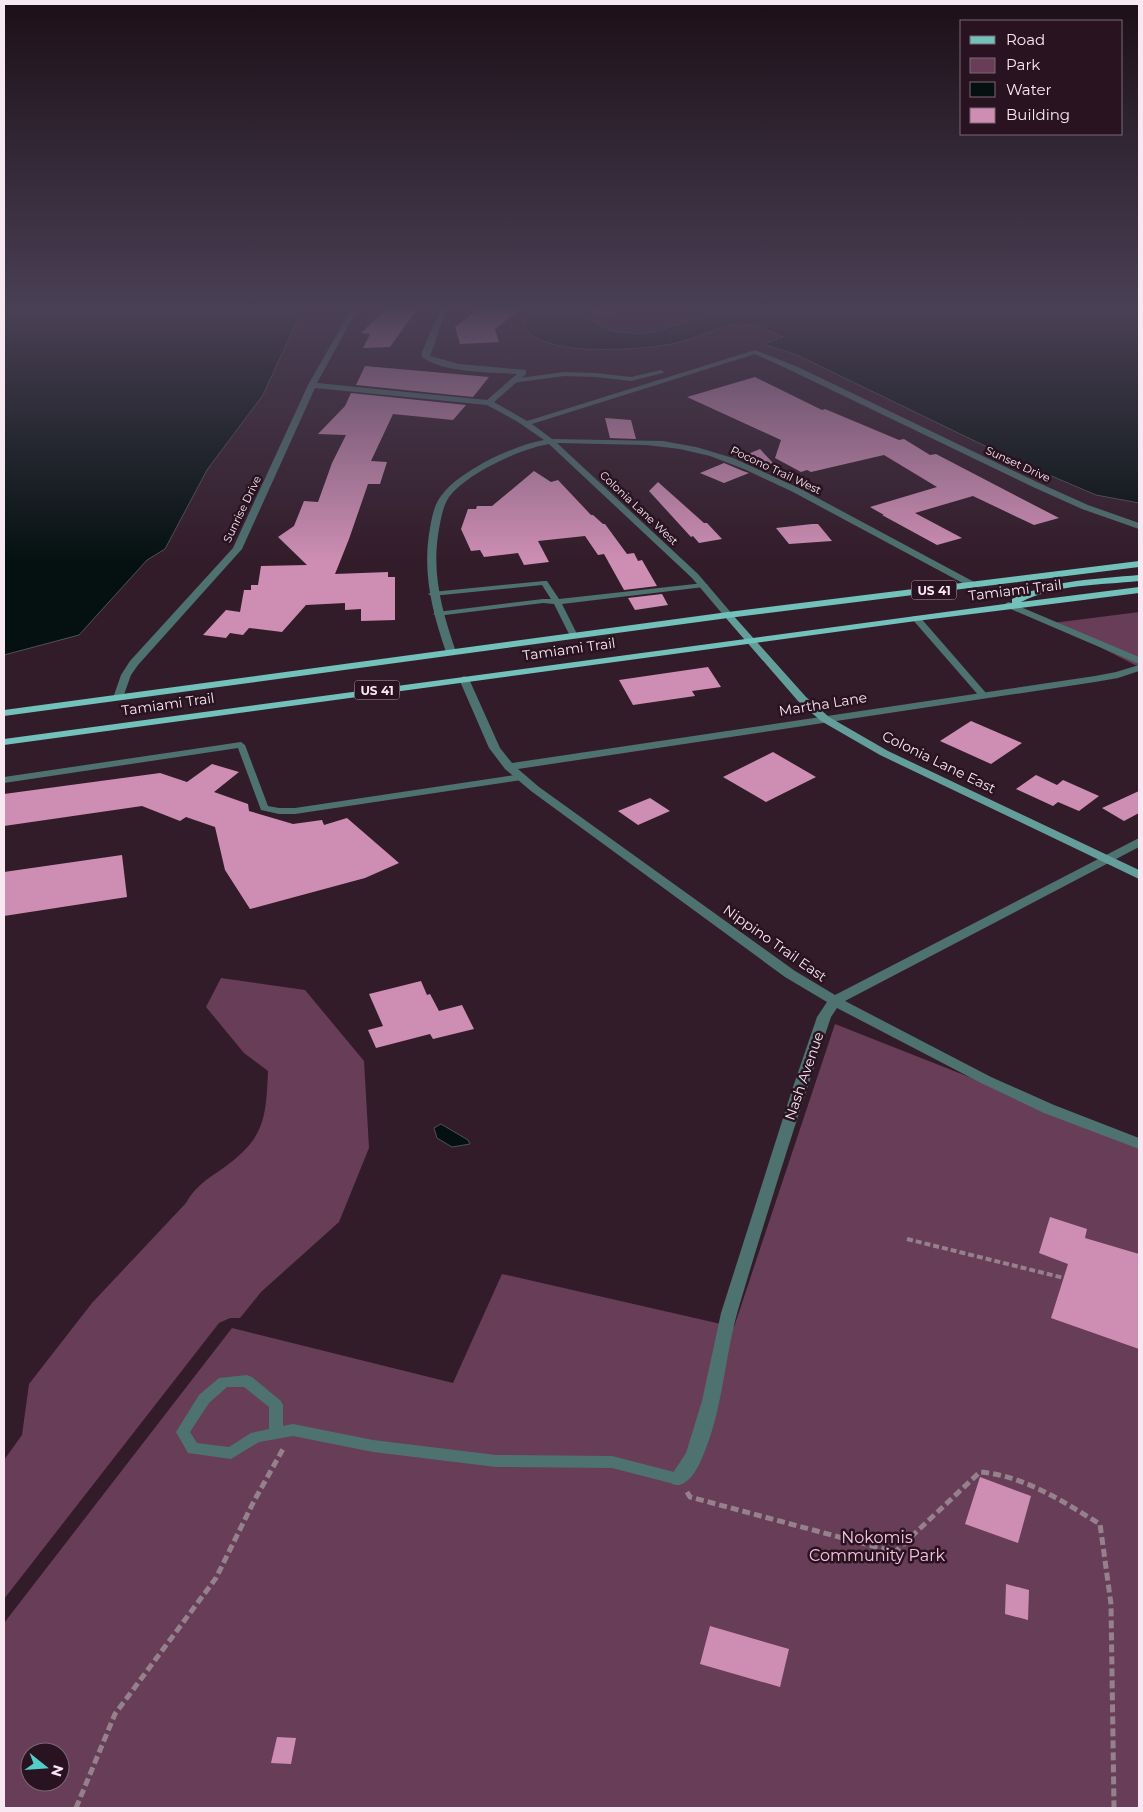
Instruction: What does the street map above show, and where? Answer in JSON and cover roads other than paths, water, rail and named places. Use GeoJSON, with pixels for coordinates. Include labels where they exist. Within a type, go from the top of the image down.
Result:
{"type":"FeatureCollection","features":[{"type":"Feature","properties":{"kind":"main road","name":"Tamiami Trail"},"geometry":{"type":"LineString","coordinates":[[4,712],[728,615],[1139,564]]}},
{"type":"Feature","properties":{"kind":"main road"},"geometry":{"type":"LineString","coordinates":[[1009,605],[1031,594],[1060,588],[1139,578]]}},
{"type":"Feature","properties":{"kind":"main road","name":"Tamiami Trail"},"geometry":{"type":"LineString","coordinates":[[4,742],[1009,605],[1139,590]]}},
{"type":"Feature","properties":{"kind":"street","name":"Sunrise Drive"},"geometry":{"type":"LineString","coordinates":[[118,698],[126,675],[134,663],[237,549],[309,393]]}},
{"type":"Feature","properties":{"kind":"street"},"geometry":{"type":"LineString","coordinates":[[386,393],[489,403],[500,393]]}},
{"type":"Feature","properties":{"kind":"street","name":"Sunset Drive"},"geometry":{"type":"LineString","coordinates":[[527,423],[625,393]]}},
{"type":"Feature","properties":{"kind":"street","name":"Sunset Drive"},"geometry":{"type":"LineString","coordinates":[[844,393],[1044,489],[1139,526]]}},
{"type":"Feature","properties":{"kind":"street","name":"Colonia Lane West"},"geometry":{"type":"LineString","coordinates":[[489,403],[527,423],[550,441],[704,585],[728,615]]}},
{"type":"Feature","properties":{"kind":"street","name":"Pocono Trail West"},"geometry":{"type":"LineString","coordinates":[[451,652],[432,594],[430,548],[439,510],[450,489],[474,471],[491,462],[550,441],[635,441],[680,446],[714,454],[807,496],[973,585]]}},
{"type":"Feature","properties":{"kind":"street"},"geometry":{"type":"LineString","coordinates":[[1009,605],[1139,661]]}},
{"type":"Feature","properties":{"kind":"street","name":"Colonia Lane East"},"geometry":{"type":"LineString","coordinates":[[728,615],[802,700],[825,719],[884,753],[1139,875]]}},
{"type":"Feature","properties":{"kind":"street","name":"Martha Lane"},"geometry":{"type":"LineString","coordinates":[[509,767],[1095,679],[1118,675],[1139,668]]}},
{"type":"Feature","properties":{"kind":"street","name":"Nippino Trail East"},"geometry":{"type":"LineString","coordinates":[[464,679],[495,748],[509,767],[783,969],[835,1001],[986,1080],[1050,1109],[1139,1144]]}},
{"type":"Feature","properties":{"kind":"street","name":"Nash Avenue"},"geometry":{"type":"LineString","coordinates":[[678,1480],[694,1456],[712,1401],[729,1313],[799,1090],[824,1017],[835,1001],[1139,842]]}},
{"type":"Feature","properties":{"kind":"lane"},"geometry":{"type":"LineString","coordinates":[[432,594],[544,583],[557,602],[574,636]]}},
{"type":"Feature","properties":{"kind":"lane"},"geometry":{"type":"LineString","coordinates":[[437,614],[704,585]]}},
{"type":"Feature","properties":{"kind":"lane"},"geometry":{"type":"LineString","coordinates":[[916,618],[983,695]]}},
{"type":"Feature","properties":{"kind":"lane"},"geometry":{"type":"LineString","coordinates":[[4,780],[241,745],[264,808],[279,812],[522,777]]}},
{"type":"Feature","properties":{"kind":"lane"},"geometry":{"type":"LineString","coordinates":[[276,1433],[276,1405],[247,1381],[224,1382],[204,1399],[183,1432],[193,1449],[231,1453],[256,1437],[293,1430],[373,1446],[496,1461],[612,1462],[678,1480]]}},
{"type":"Feature","properties":{"kind":"water"},"geometry":{"type":"Polygon","coordinates":[[[4,393],[264,393],[207,470],[165,549],[147,560],[79,635],[4,655],[4,393]]]}},
{"type":"Feature","properties":{"kind":"water"},"geometry":{"type":"Polygon","coordinates":[[[875,393],[1139,393],[1139,503],[1096,495],[1014,460],[875,393]]]}},
{"type":"Feature","properties":{"kind":"water"},"geometry":{"type":"Polygon","coordinates":[[[441,1124],[468,1140],[470,1144],[452,1147],[437,1138],[434,1128],[441,1124]]]}},
{"type":"Feature","properties":{"kind":"park label","name":"Nokomis Community Park"},"geometry":{"type":"Point","coordinates":[877,1546]}}]}
